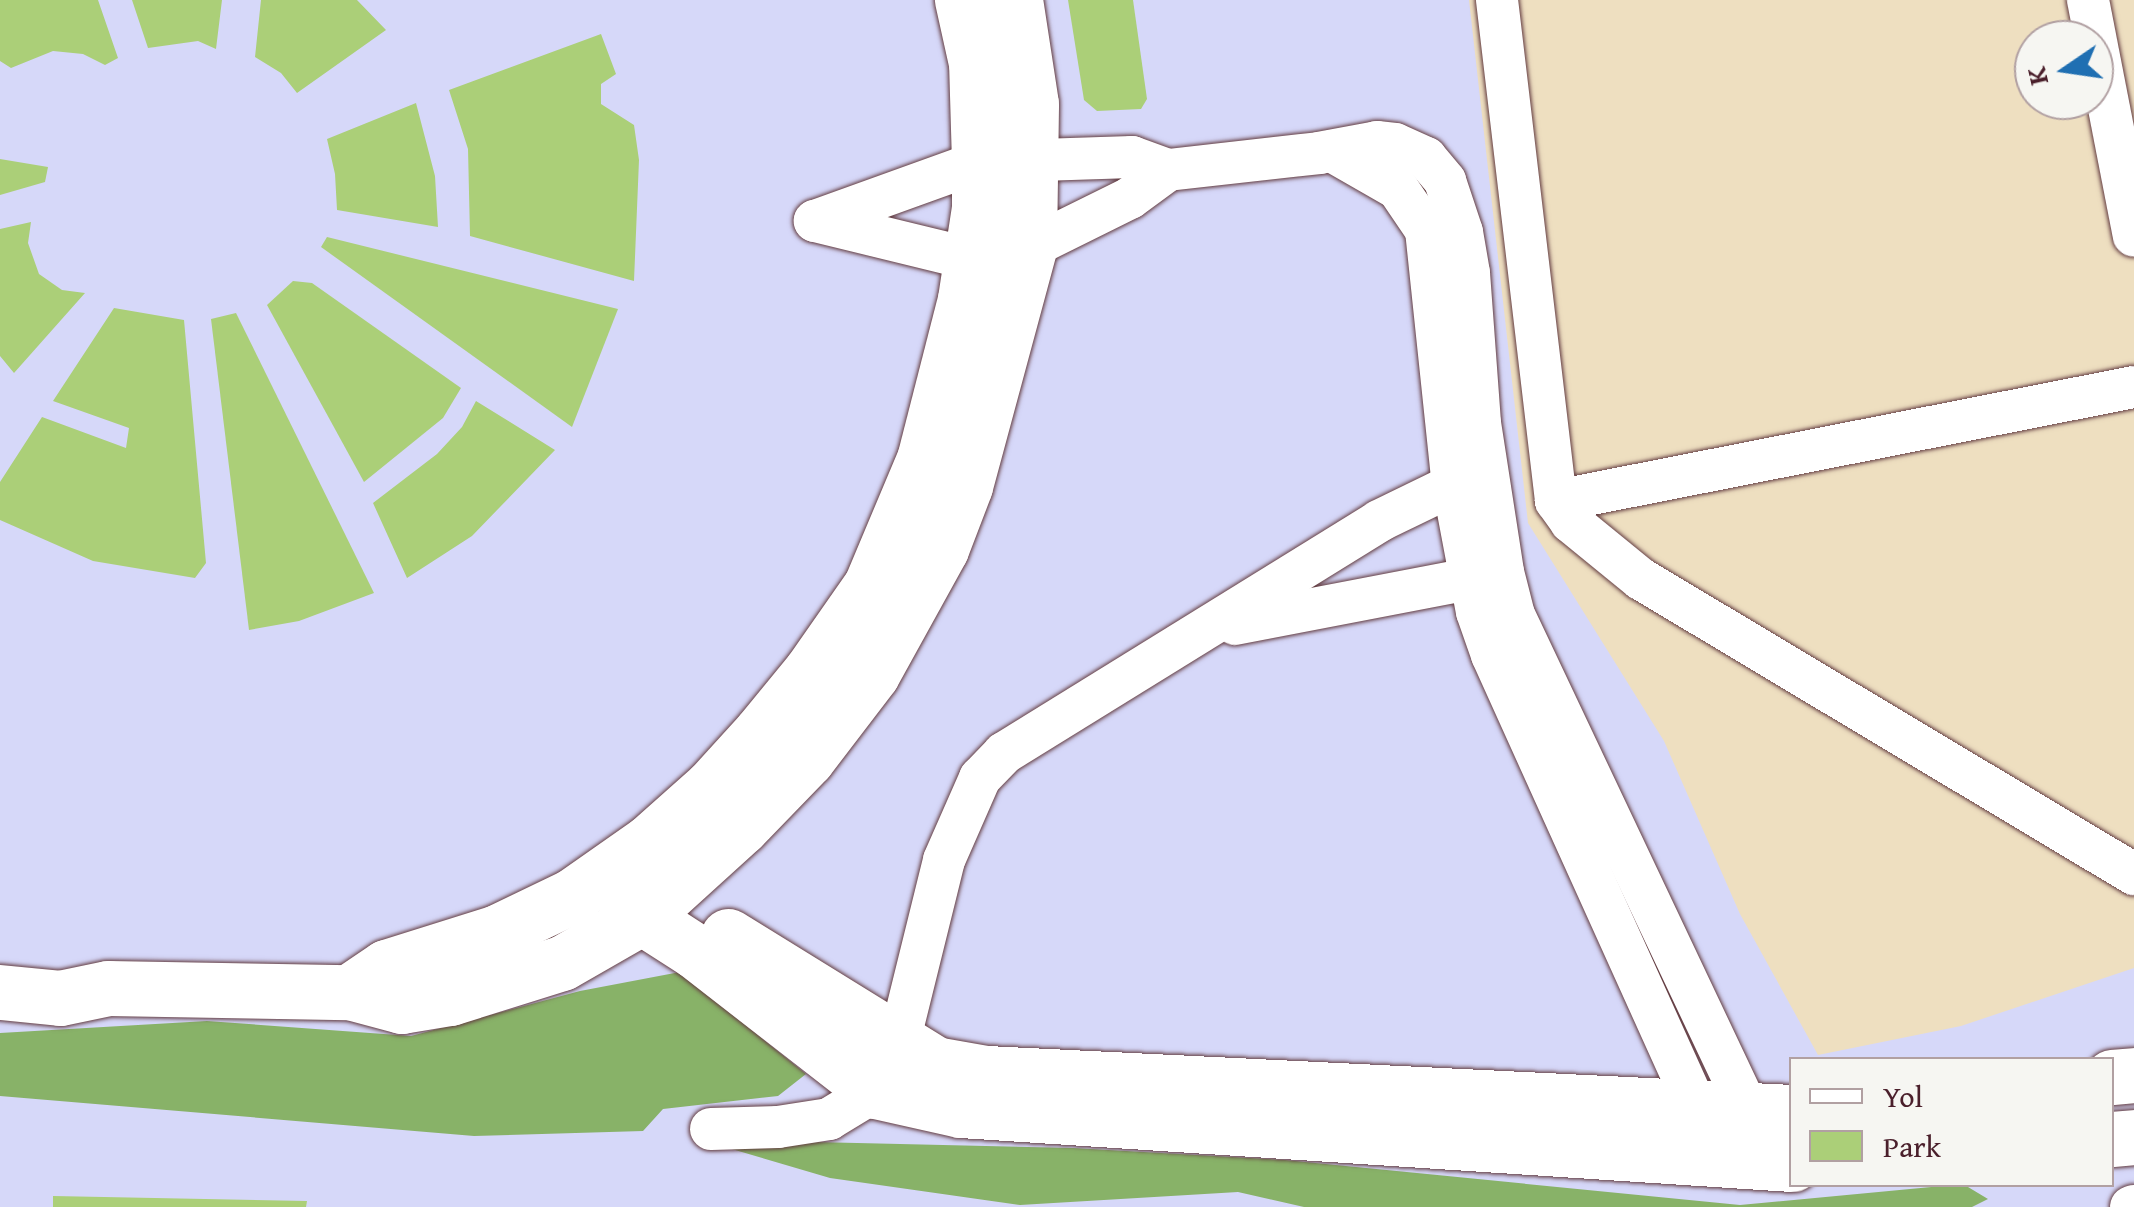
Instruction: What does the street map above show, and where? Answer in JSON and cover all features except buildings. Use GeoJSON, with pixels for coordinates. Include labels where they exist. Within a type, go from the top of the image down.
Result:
{"type":"FeatureCollection","features":[{"type":"Feature","properties":{"kind":"street"},"geometry":{"type":"LineString","coordinates":[[348,992],[386,967],[497,932],[622,862],[711,786],[760,732],[812,672],[871,585],[924,459],[971,259],[979,208],[976,64],[962,0]]}},
{"type":"Feature","properties":{"kind":"street"},"geometry":{"type":"LineString","coordinates":[[0,992],[60,998],[108,988],[348,992],[402,1006],[450,998],[562,962],[657,904],[807,759],[872,674],[903,622],[941,548],[964,486],[1029,248],[1031,104],[1015,0]]}},
{"type":"Feature","properties":{"kind":"street"},"geometry":{"type":"LineString","coordinates":[[1497,0],[1556,501],[1572,522],[1641,578],[2134,874]]}},
{"type":"Feature","properties":{"kind":"street"},"geometry":{"type":"LineString","coordinates":[[2088,0],[2134,236]]}},
{"type":"Feature","properties":{"kind":"street"},"geometry":{"type":"LineString","coordinates":[[1168,170],[1130,198],[1029,248],[971,259],[815,221],[978,162],[1132,157],[1168,170],[1332,152],[1377,142],[1395,144],[1426,158],[1446,181],[1462,232],[1487,475],[1514,615],[1745,1110]]}},
{"type":"Feature","properties":{"kind":"street"},"geometry":{"type":"LineString","coordinates":[[1332,152],[1398,189],[1426,230],[1453,485],[1469,579],[1492,655],[1778,1164]]}},
{"type":"Feature","properties":{"kind":"street"},"geometry":{"type":"LineString","coordinates":[[1556,501],[2134,387]]}},
{"type":"Feature","properties":{"kind":"street"},"geometry":{"type":"LineString","coordinates":[[712,1129],[829,1120],[875,1090],[899,1042],[944,860],[980,778],[1004,754],[1378,521],[1453,485]]}},
{"type":"Feature","properties":{"kind":"street"},"geometry":{"type":"LineString","coordinates":[[1210,629],[1469,579]]}},
{"type":"Feature","properties":{"kind":"street"},"geometry":{"type":"LineString","coordinates":[[622,862],[695,952],[875,1090],[962,1110],[1778,1164]]}},
{"type":"Feature","properties":{"kind":"street"},"geometry":{"type":"LineString","coordinates":[[657,904],[744,948],[935,1064],[986,1073],[1745,1110]]}},
{"type":"Feature","properties":{"kind":"street"},"geometry":{"type":"LineString","coordinates":[[0,954],[61,962],[108,988]]}},
{"type":"Feature","properties":{"kind":"street"},"geometry":{"type":"LineString","coordinates":[[1710,1162],[1745,1110]]}},
{"type":"Feature","properties":{"kind":"shaded area"},"geometry":{"type":"Polygon","coordinates":[[[0,0],[1469,0],[1528,523],[1664,741],[1740,914],[1818,1055],[1961,1026],[2134,968],[2134,1207],[0,1207],[0,0]]]}},
{"type":"Feature","properties":{"kind":"green space"},"geometry":{"type":"Polygon","coordinates":[[[0,0],[98,0],[118,58],[105,65],[83,54],[53,51],[11,68],[0,61],[0,0]]]}},
{"type":"Feature","properties":{"kind":"green space"},"geometry":{"type":"Polygon","coordinates":[[[132,0],[222,0],[216,49],[198,41],[148,48],[132,0]]]}},
{"type":"Feature","properties":{"kind":"green space"},"geometry":{"type":"Polygon","coordinates":[[[261,0],[357,0],[386,30],[297,93],[281,73],[255,57],[261,0]]]}},
{"type":"Feature","properties":{"kind":"green space"},"geometry":{"type":"Polygon","coordinates":[[[1068,0],[1133,0],[1147,99],[1141,109],[1097,111],[1084,100],[1068,0]]]}},
{"type":"Feature","properties":{"kind":"green space"},"geometry":{"type":"Polygon","coordinates":[[[601,34],[616,74],[601,84],[601,104],[634,125],[639,160],[634,281],[470,236],[468,149],[449,90],[601,34]]]}},
{"type":"Feature","properties":{"kind":"green space"},"geometry":{"type":"Polygon","coordinates":[[[416,103],[435,176],[438,227],[337,210],[335,174],[327,139],[416,103]]]}},
{"type":"Feature","properties":{"kind":"green space"},"geometry":{"type":"Polygon","coordinates":[[[0,159],[48,167],[45,182],[0,195],[0,159]]]}},
{"type":"Feature","properties":{"kind":"green space"},"geometry":{"type":"Polygon","coordinates":[[[31,222],[28,243],[39,274],[62,290],[85,293],[14,373],[0,356],[0,229],[31,222]]]}},
{"type":"Feature","properties":{"kind":"green space"},"geometry":{"type":"Polygon","coordinates":[[[327,237],[618,309],[572,427],[321,247],[327,237]]]}},
{"type":"Feature","properties":{"kind":"green space"},"geometry":{"type":"Polygon","coordinates":[[[293,281],[312,283],[461,388],[443,418],[364,482],[267,305],[293,281]]]}},
{"type":"Feature","properties":{"kind":"green space"},"geometry":{"type":"Polygon","coordinates":[[[114,308],[184,320],[206,563],[195,578],[93,561],[0,520],[0,482],[42,417],[126,448],[129,428],[53,401],[114,308]]]}},
{"type":"Feature","properties":{"kind":"green space"},"geometry":{"type":"Polygon","coordinates":[[[236,313],[374,593],[299,621],[249,630],[211,319],[236,313]]]}},
{"type":"Feature","properties":{"kind":"green space"},"geometry":{"type":"Polygon","coordinates":[[[476,401],[555,450],[472,536],[407,578],[373,503],[437,454],[462,427],[476,401]]]}},
{"type":"Feature","properties":{"kind":"green space"},"geometry":{"type":"Polygon","coordinates":[[[680,972],[806,1074],[778,1096],[663,1109],[643,1131],[474,1136],[0,1096],[0,1033],[207,1021],[411,1036],[580,991],[680,972]]]}},
{"type":"Feature","properties":{"kind":"green space"},"geometry":{"type":"Polygon","coordinates":[[[814,1142],[1073,1148],[1285,1160],[1740,1205],[1931,1187],[1968,1187],[1988,1199],[1972,1207],[1304,1207],[1238,1192],[1020,1205],[830,1178],[718,1145],[814,1142]]]}},
{"type":"Feature","properties":{"kind":"green space"},"geometry":{"type":"Polygon","coordinates":[[[53,1196],[307,1201],[306,1207],[53,1207],[53,1196]]]}}]}
